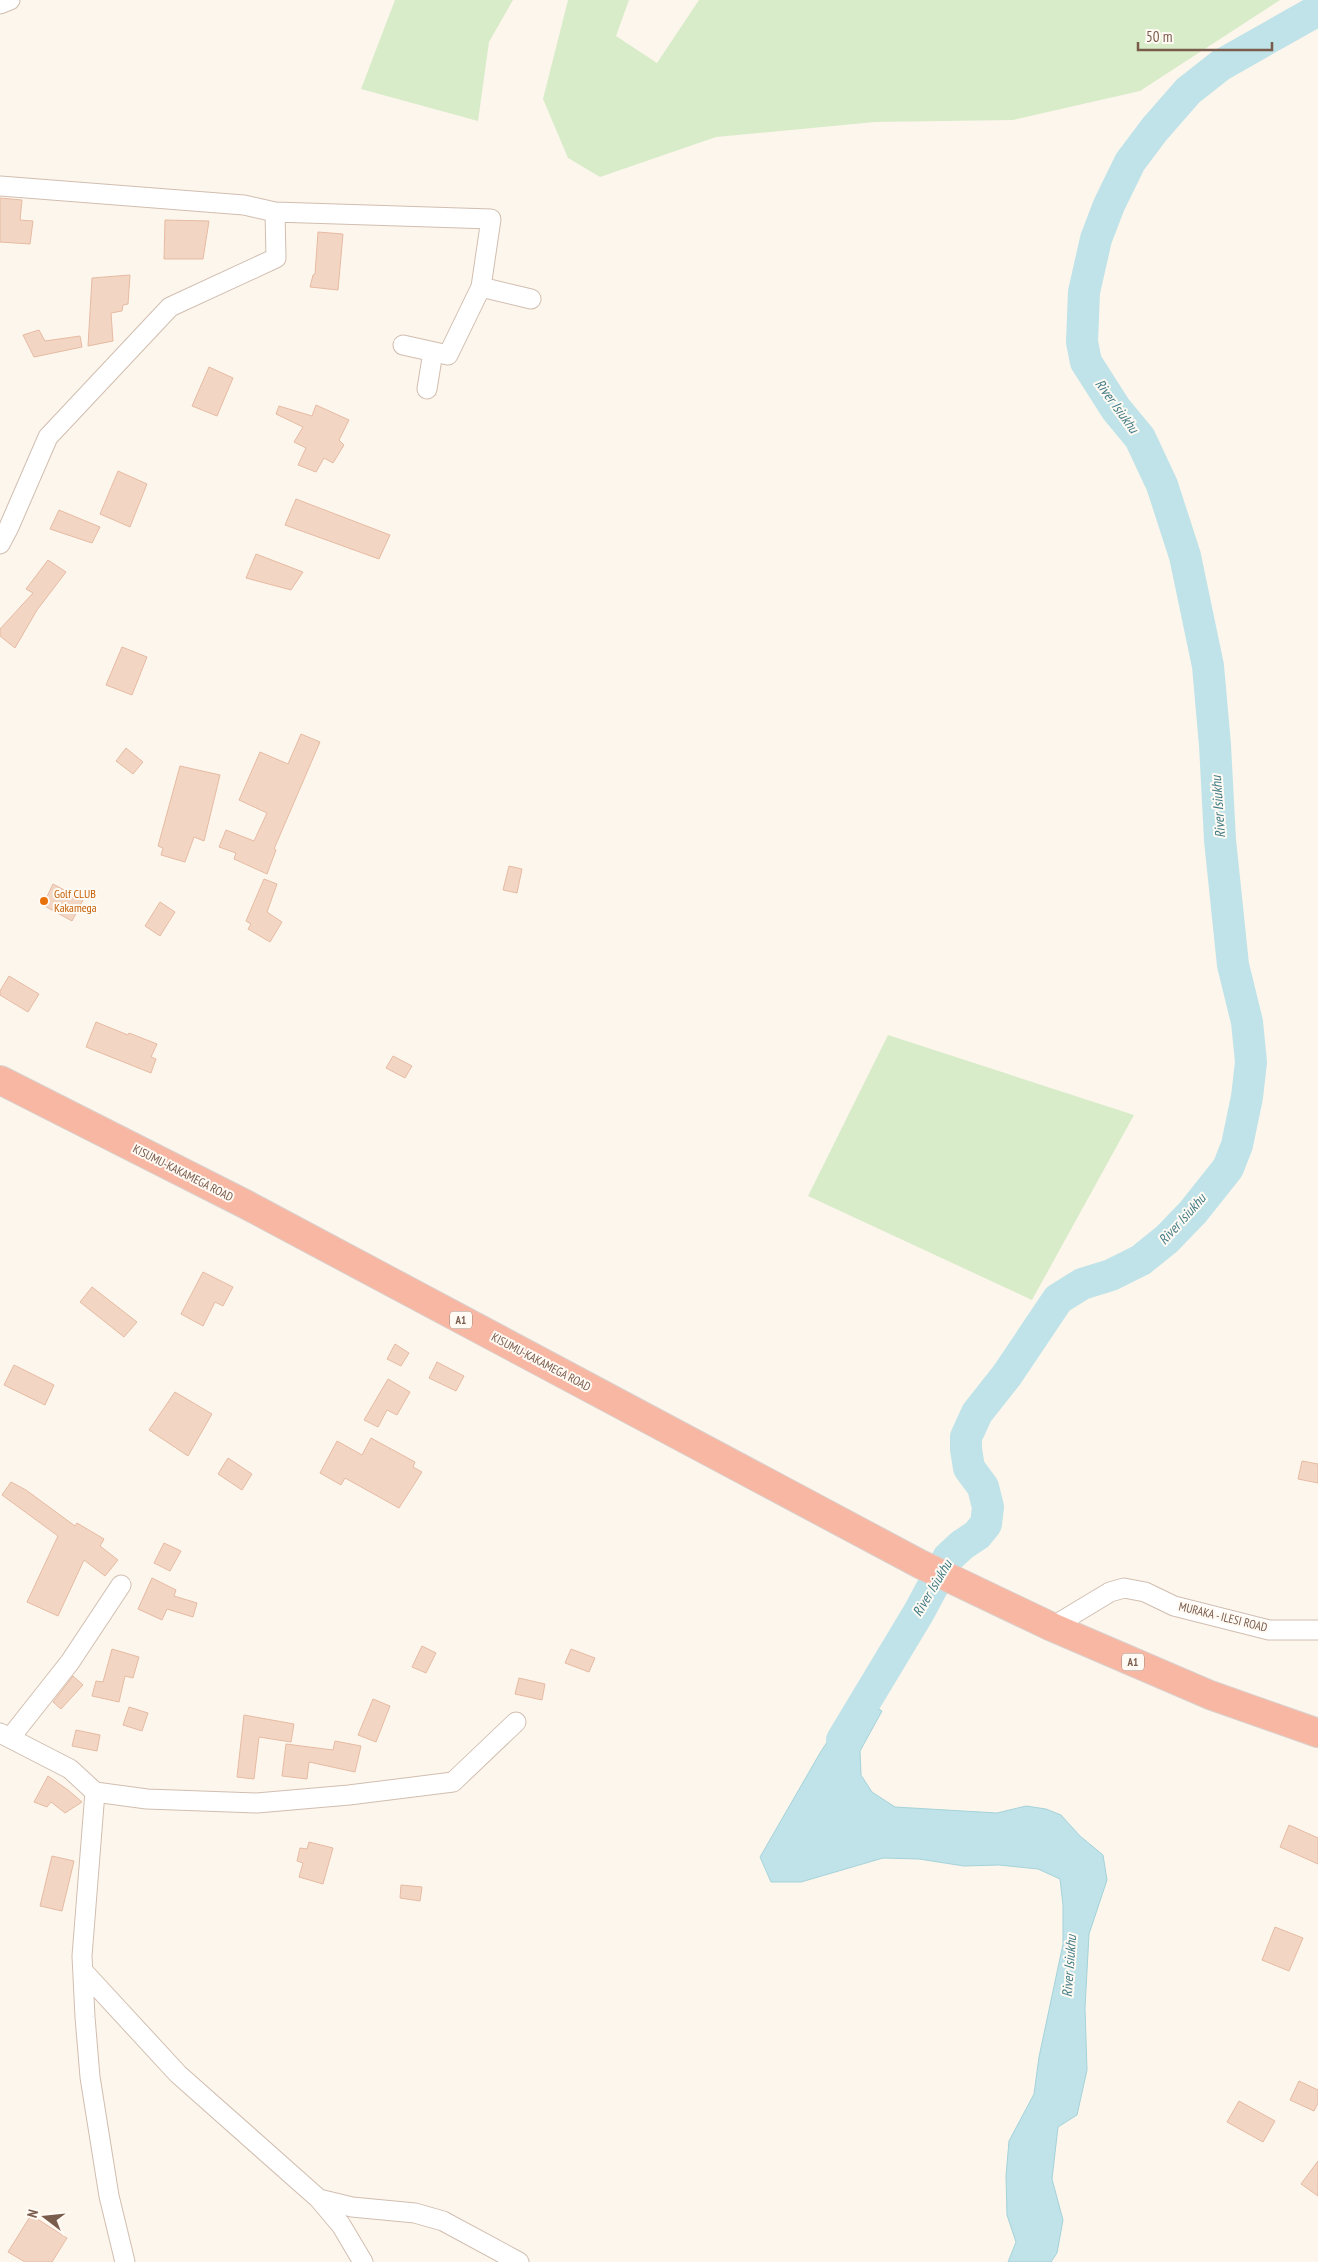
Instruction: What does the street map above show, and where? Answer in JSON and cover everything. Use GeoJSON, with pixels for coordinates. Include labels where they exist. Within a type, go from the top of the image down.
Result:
{"type":"FeatureCollection","features":[{"type":"Feature","properties":{"kind":"highway","name":"KISUMU-KAKAMEGA ROAD"},"geometry":{"type":"LineString","coordinates":[[0,1080],[244,1204],[920,1564],[1052,1627]]}},
{"type":"Feature","properties":{"kind":"highway","name":"A1"},"geometry":{"type":"LineString","coordinates":[[1052,1627],[1210,1695],[1318,1733]]}},
{"type":"Feature","properties":{"kind":"street"},"geometry":{"type":"LineString","coordinates":[[0,4],[10,0]]}},
{"type":"Feature","properties":{"kind":"street"},"geometry":{"type":"LineString","coordinates":[[0,186],[244,205],[275,212],[491,219],[480,287],[448,355],[403,345]]}},
{"type":"Feature","properties":{"kind":"street"},"geometry":{"type":"LineString","coordinates":[[0,544],[10,527],[48,437],[170,307],[276,258],[275,212]]}},
{"type":"Feature","properties":{"kind":"street"},"geometry":{"type":"LineString","coordinates":[[480,287],[531,299]]}},
{"type":"Feature","properties":{"kind":"street"},"geometry":{"type":"LineString","coordinates":[[427,389],[433,352]]}},
{"type":"Feature","properties":{"kind":"street"},"geometry":{"type":"LineString","coordinates":[[120,1585],[70,1662],[5,1736],[70,1769],[95,1792],[147,1799],[256,1803],[349,1795],[453,1782],[516,1722]]}},
{"type":"Feature","properties":{"kind":"street","name":"MURAKA - ILESI ROAD"},"geometry":{"type":"LineString","coordinates":[[1052,1627],[1110,1592],[1124,1588],[1145,1592],[1174,1606],[1269,1630],[1318,1630]]}},
{"type":"Feature","properties":{"kind":"street"},"geometry":{"type":"LineString","coordinates":[[95,1792],[82,1956],[90,2077],[109,2196],[125,2262]]}},
{"type":"Feature","properties":{"kind":"street"},"geometry":{"type":"LineString","coordinates":[[83,1971],[178,2074],[320,2199],[341,2225],[363,2262]]}},
{"type":"Feature","properties":{"kind":"street"},"geometry":{"type":"LineString","coordinates":[[320,2199],[352,2207],[414,2212],[443,2221],[519,2262]]}},
{"type":"Feature","properties":{"kind":"green space"},"geometry":{"type":"Polygon","coordinates":[[[395,0],[513,0],[489,42],[478,121],[361,89],[395,0]]]}},
{"type":"Feature","properties":{"kind":"green space"},"geometry":{"type":"Polygon","coordinates":[[[568,0],[629,0],[616,36],[657,63],[699,0],[1280,0],[1140,91],[1013,120],[875,122],[716,137],[600,177],[568,158],[543,99],[568,0]]]}},
{"type":"Feature","properties":{"kind":"green space"},"geometry":{"type":"Polygon","coordinates":[[[888,1035],[1134,1115],[1032,1300],[808,1196],[888,1035]]]}},
{"type":"Feature","properties":{"kind":"water"},"geometry":{"type":"Polygon","coordinates":[[[857,1696],[882,1711],[860,1751],[861,1775],[872,1792],[895,1807],[997,1813],[1026,1806],[1046,1809],[1061,1815],[1080,1836],[1103,1855],[1107,1880],[1089,1934],[1085,2008],[1087,2070],[1077,2115],[1058,2127],[1052,2179],[1063,2220],[1057,2253],[1051,2262],[1008,2262],[1016,2242],[1007,2215],[1006,2176],[1009,2141],[1034,2094],[1039,2057],[1063,1944],[1063,1905],[1060,1879],[1038,1869],[999,1865],[964,1866],[919,1859],[883,1858],[801,1882],[771,1882],[760,1857],[820,1753],[857,1696]]]}},
{"type":"Feature","properties":{"kind":"building"},"geometry":{"type":"Polygon","coordinates":[[[0,198],[22,200],[20,220],[33,221],[30,244],[0,242],[0,198]]]}},
{"type":"Feature","properties":{"kind":"building"},"geometry":{"type":"Polygon","coordinates":[[[165,220],[209,221],[203,259],[164,259],[165,220]]]}},
{"type":"Feature","properties":{"kind":"building"},"geometry":{"type":"Polygon","coordinates":[[[318,232],[343,234],[338,290],[310,287],[313,275],[315,274],[318,232]]]}},
{"type":"Feature","properties":{"kind":"building"},"geometry":{"type":"Polygon","coordinates":[[[130,275],[128,304],[123,305],[122,311],[111,313],[113,341],[88,346],[92,278],[130,275]]]}},
{"type":"Feature","properties":{"kind":"building"},"geometry":{"type":"Polygon","coordinates":[[[39,330],[45,341],[80,336],[82,347],[34,357],[23,335],[39,330]]]}},
{"type":"Feature","properties":{"kind":"building"},"geometry":{"type":"Polygon","coordinates":[[[209,367],[233,378],[217,416],[192,406],[209,367]]]}},
{"type":"Feature","properties":{"kind":"building"},"geometry":{"type":"Polygon","coordinates":[[[316,405],[349,420],[339,440],[344,445],[333,463],[324,458],[316,472],[298,465],[306,448],[294,442],[303,427],[276,414],[279,406],[312,416],[316,405]]]}},
{"type":"Feature","properties":{"kind":"building"},"geometry":{"type":"Polygon","coordinates":[[[118,471],[147,484],[130,527],[100,514],[118,471]]]}},
{"type":"Feature","properties":{"kind":"building"},"geometry":{"type":"Polygon","coordinates":[[[296,499],[390,535],[379,559],[285,525],[296,499]]]}},
{"type":"Feature","properties":{"kind":"building"},"geometry":{"type":"Polygon","coordinates":[[[59,510],[100,527],[92,543],[50,529],[59,510]]]}},
{"type":"Feature","properties":{"kind":"building"},"geometry":{"type":"Polygon","coordinates":[[[256,554],[303,572],[291,590],[246,578],[256,554]]]}},
{"type":"Feature","properties":{"kind":"building"},"geometry":{"type":"Polygon","coordinates":[[[48,560],[66,572],[37,610],[15,648],[0,636],[0,629],[33,593],[26,589],[48,560]]]}},
{"type":"Feature","properties":{"kind":"building"},"geometry":{"type":"Polygon","coordinates":[[[122,647],[147,657],[132,695],[106,685],[122,647]]]}},
{"type":"Feature","properties":{"kind":"building"},"geometry":{"type":"Polygon","coordinates":[[[301,734],[320,742],[274,849],[276,850],[267,874],[234,859],[236,853],[219,847],[226,830],[254,841],[267,813],[239,800],[260,752],[288,764],[301,734]]]}},
{"type":"Feature","properties":{"kind":"building"},"geometry":{"type":"Polygon","coordinates":[[[126,748],[143,762],[133,774],[116,761],[126,748]]]}},
{"type":"Feature","properties":{"kind":"building"},"geometry":{"type":"Polygon","coordinates":[[[180,766],[220,775],[204,841],[194,837],[185,862],[161,855],[163,848],[158,846],[180,766]]]}},
{"type":"Feature","properties":{"kind":"building"},"geometry":{"type":"Polygon","coordinates":[[[509,866],[522,869],[517,893],[503,890],[509,866]]]}},
{"type":"Feature","properties":{"kind":"building"},"geometry":{"type":"Polygon","coordinates":[[[264,879],[277,884],[267,912],[282,922],[270,942],[248,929],[251,924],[246,921],[264,879]]]}},
{"type":"Feature","properties":{"kind":"building"},"geometry":{"type":"Polygon","coordinates":[[[53,884],[83,900],[72,921],[43,905],[53,884]]]}},
{"type":"Feature","properties":{"kind":"building"},"geometry":{"type":"Polygon","coordinates":[[[160,902],[175,912],[160,936],[145,926],[160,902]]]}},
{"type":"Feature","properties":{"kind":"building"},"geometry":{"type":"Polygon","coordinates":[[[9,976],[39,994],[28,1012],[0,995],[0,991],[9,976]]]}},
{"type":"Feature","properties":{"kind":"building"},"geometry":{"type":"Polygon","coordinates":[[[96,1022],[157,1044],[151,1057],[156,1059],[151,1073],[86,1047],[96,1022]]]}},
{"type":"Feature","properties":{"kind":"building"},"geometry":{"type":"Polygon","coordinates":[[[393,1056],[412,1066],[405,1078],[386,1068],[393,1056]]]}},
{"type":"Feature","properties":{"kind":"building"},"geometry":{"type":"Polygon","coordinates":[[[203,1272],[233,1287],[223,1306],[215,1302],[203,1326],[181,1314],[203,1272]]]}},
{"type":"Feature","properties":{"kind":"building"},"geometry":{"type":"Polygon","coordinates":[[[92,1287],[137,1322],[124,1337],[80,1302],[92,1287]]]}},
{"type":"Feature","properties":{"kind":"building"},"geometry":{"type":"Polygon","coordinates":[[[395,1344],[409,1353],[401,1366],[387,1359],[395,1344]]]}},
{"type":"Feature","properties":{"kind":"building"},"geometry":{"type":"Polygon","coordinates":[[[437,1362],[464,1376],[456,1391],[429,1378],[437,1362]]]}},
{"type":"Feature","properties":{"kind":"building"},"geometry":{"type":"Polygon","coordinates":[[[14,1365],[54,1385],[45,1405],[4,1385],[14,1365]]]}},
{"type":"Feature","properties":{"kind":"building"},"geometry":{"type":"Polygon","coordinates":[[[388,1379],[410,1392],[397,1415],[387,1410],[378,1427],[364,1420],[388,1379]]]}},
{"type":"Feature","properties":{"kind":"building"},"geometry":{"type":"Polygon","coordinates":[[[175,1392],[212,1414],[188,1456],[149,1430],[175,1392]]]}},
{"type":"Feature","properties":{"kind":"building"},"geometry":{"type":"Polygon","coordinates":[[[371,1438],[415,1462],[413,1467],[422,1472],[399,1508],[345,1478],[341,1485],[320,1473],[337,1441],[362,1455],[371,1438]]]}},
{"type":"Feature","properties":{"kind":"building"},"geometry":{"type":"Polygon","coordinates":[[[228,1458],[252,1474],[242,1490],[218,1474],[228,1458]]]}},
{"type":"Feature","properties":{"kind":"building"},"geometry":{"type":"Polygon","coordinates":[[[1302,1461],[1318,1464],[1318,1483],[1298,1479],[1302,1461]]]}},
{"type":"Feature","properties":{"kind":"building"},"geometry":{"type":"Polygon","coordinates":[[[11,1482],[26,1490],[75,1526],[77,1523],[104,1539],[100,1546],[118,1560],[105,1576],[84,1560],[58,1616],[27,1602],[58,1536],[2,1495],[11,1482]]]}},
{"type":"Feature","properties":{"kind":"building"},"geometry":{"type":"Polygon","coordinates":[[[164,1543],[181,1551],[170,1571],[154,1563],[164,1543]]]}},
{"type":"Feature","properties":{"kind":"building"},"geometry":{"type":"Polygon","coordinates":[[[152,1578],[176,1590],[174,1596],[197,1603],[193,1617],[167,1609],[162,1620],[138,1609],[152,1578]]]}},
{"type":"Feature","properties":{"kind":"building"},"geometry":{"type":"Polygon","coordinates":[[[422,1646],[436,1653],[426,1673],[412,1667],[422,1646]]]}},
{"type":"Feature","properties":{"kind":"building"},"geometry":{"type":"Polygon","coordinates":[[[112,1649],[139,1657],[133,1678],[125,1676],[119,1702],[92,1696],[96,1681],[103,1682],[112,1649]]]}},
{"type":"Feature","properties":{"kind":"building"},"geometry":{"type":"Polygon","coordinates":[[[571,1649],[595,1658],[589,1672],[565,1663],[571,1649]]]}},
{"type":"Feature","properties":{"kind":"building"},"geometry":{"type":"Polygon","coordinates":[[[73,1676],[83,1685],[61,1709],[53,1702],[73,1676]]]}},
{"type":"Feature","properties":{"kind":"building"},"geometry":{"type":"Polygon","coordinates":[[[519,1678],[545,1684],[542,1700],[515,1694],[519,1678]]]}},
{"type":"Feature","properties":{"kind":"building"},"geometry":{"type":"Polygon","coordinates":[[[373,1699],[390,1706],[376,1742],[358,1735],[373,1699]]]}},
{"type":"Feature","properties":{"kind":"building"},"geometry":{"type":"Polygon","coordinates":[[[129,1707],[148,1713],[142,1731],[123,1725],[129,1707]]]}},
{"type":"Feature","properties":{"kind":"building"},"geometry":{"type":"Polygon","coordinates":[[[244,1715],[294,1724],[291,1742],[259,1737],[254,1779],[237,1777],[244,1715]]]}},
{"type":"Feature","properties":{"kind":"building"},"geometry":{"type":"Polygon","coordinates":[[[76,1730],[100,1735],[97,1751],[72,1746],[76,1730]]]}},
{"type":"Feature","properties":{"kind":"building"},"geometry":{"type":"Polygon","coordinates":[[[335,1741],[361,1746],[355,1772],[309,1762],[307,1779],[282,1776],[286,1744],[333,1750],[335,1741]]]}},
{"type":"Feature","properties":{"kind":"building"},"geometry":{"type":"Polygon","coordinates":[[[48,1776],[82,1802],[65,1813],[51,1802],[47,1807],[34,1802],[48,1776]]]}},
{"type":"Feature","properties":{"kind":"building"},"geometry":{"type":"Polygon","coordinates":[[[1289,1825],[1318,1838],[1318,1864],[1280,1847],[1289,1825]]]}},
{"type":"Feature","properties":{"kind":"building"},"geometry":{"type":"Polygon","coordinates":[[[309,1842],[333,1848],[323,1884],[299,1877],[303,1863],[297,1861],[300,1848],[307,1849],[309,1842]]]}},
{"type":"Feature","properties":{"kind":"building"},"geometry":{"type":"Polygon","coordinates":[[[52,1856],[74,1861],[62,1911],[40,1906],[52,1856]]]}},
{"type":"Feature","properties":{"kind":"building"},"geometry":{"type":"Polygon","coordinates":[[[401,1885],[422,1887],[420,1901],[400,1898],[401,1885]]]}},
{"type":"Feature","properties":{"kind":"building"},"geometry":{"type":"Polygon","coordinates":[[[1275,1927],[1303,1938],[1289,1971],[1262,1960],[1275,1927]]]}},
{"type":"Feature","properties":{"kind":"building"},"geometry":{"type":"Polygon","coordinates":[[[1299,2081],[1318,2090],[1318,2103],[1314,2111],[1290,2100],[1299,2081]]]}},
{"type":"Feature","properties":{"kind":"building"},"geometry":{"type":"Polygon","coordinates":[[[1239,2101],[1275,2121],[1263,2142],[1227,2122],[1239,2101]]]}},
{"type":"Feature","properties":{"kind":"building"},"geometry":{"type":"Polygon","coordinates":[[[1318,2161],[1318,2196],[1301,2184],[1318,2161]]]}},
{"type":"Feature","properties":{"kind":"building"},"geometry":{"type":"Polygon","coordinates":[[[31,2215],[67,2238],[52,2262],[25,2262],[8,2252],[31,2215]]]}},
{"type":"Feature","properties":{"kind":"waterway","name":"River Isiukhu"},"geometry":{"type":"LineString","coordinates":[[842,1740],[919,1612],[948,1558],[977,1535],[986,1524],[988,1507],[983,1487],[969,1468],[966,1449],[966,1437],[977,1413],[1007,1375],[1058,1299],[1082,1284],[1111,1275],[1141,1260],[1167,1239],[1193,1212],[1228,1168],[1237,1145],[1247,1097],[1251,1062],[1247,1022],[1233,965],[1220,840],[1215,745],[1208,666],[1185,556],[1162,485],[1140,438],[1116,409],[1086,362],[1082,342],[1084,292],[1096,239],[1109,205],[1130,162],[1154,130],[1188,91],[1221,65],[1318,10]]}},
{"type":"Feature","properties":{"kind":"place","name":"Golf CLUB Kakamega"},"geometry":{"type":"Point","coordinates":[44,901]}}]}
